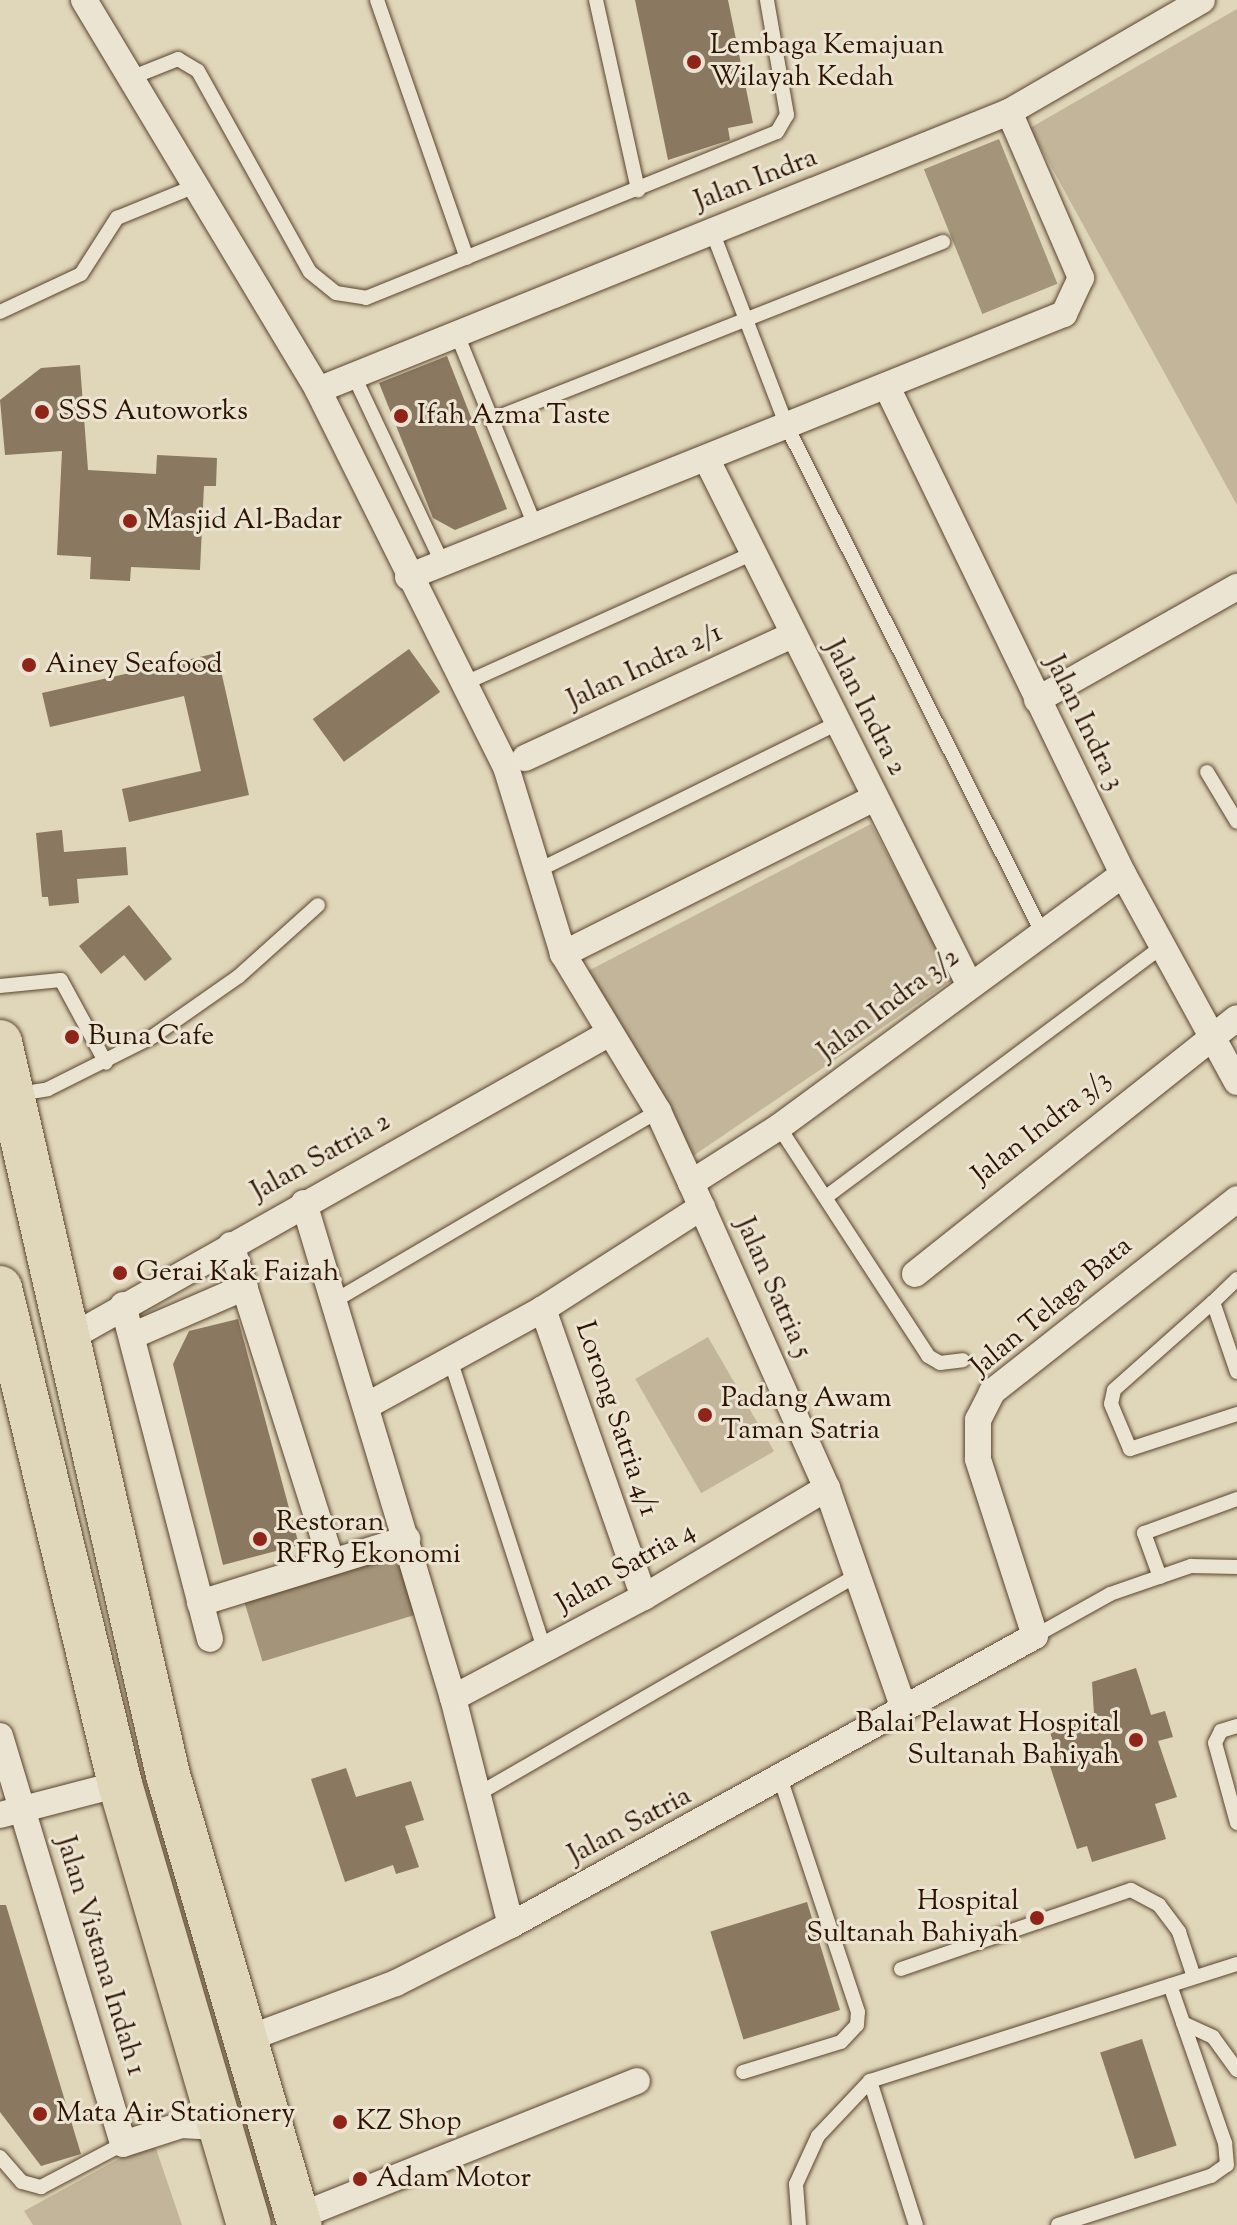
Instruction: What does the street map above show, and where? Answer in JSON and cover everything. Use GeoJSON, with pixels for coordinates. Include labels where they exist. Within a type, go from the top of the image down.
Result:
{"type":"FeatureCollection","features":[{"type":"Feature","properties":{"kind":"highway"},"geometry":{"type":"LineString","coordinates":[[0,1042],[9,1096],[168,1775],[241,2041],[298,2221]]}},
{"type":"Feature","properties":{"kind":"highway"},"geometry":{"type":"LineString","coordinates":[[0,1288],[120,1784],[249,2225]]}},
{"type":"Feature","properties":{"kind":"street","name":"Jalan Satria 5"},"geometry":{"type":"LineString","coordinates":[[84,0],[127,79],[318,390],[408,577],[506,767],[563,954],[608,1034],[658,1111],[702,1207],[827,1488],[904,1709]]}},
{"type":"Feature","properties":{"kind":"street","name":"Jalan Indra"},"geometry":{"type":"LineString","coordinates":[[318,390],[1009,112],[1202,0]]}},
{"type":"Feature","properties":{"kind":"street"},"geometry":{"type":"LineString","coordinates":[[408,577],[788,429],[1064,314],[1077,297],[1081,278],[1009,112]]}},
{"type":"Feature","properties":{"kind":"street","name":"Jalan Indra 3"},"geometry":{"type":"LineString","coordinates":[[887,387],[1123,874],[1237,1082]]}},
{"type":"Feature","properties":{"kind":"street","name":"Jalan Indra 2"},"geometry":{"type":"LineString","coordinates":[[707,460],[969,984]]}},
{"type":"Feature","properties":{"kind":"street"},"geometry":{"type":"LineString","coordinates":[[1037,700],[1237,587]]}},
{"type":"Feature","properties":{"kind":"street","name":"Jalan Indra 2/1"},"geometry":{"type":"LineString","coordinates":[[525,758],[792,635]]}},
{"type":"Feature","properties":{"kind":"street"},"geometry":{"type":"LineString","coordinates":[[563,954],[875,798]]}},
{"type":"Feature","properties":{"kind":"street","name":"Jalan Indra 3/2"},"geometry":{"type":"LineString","coordinates":[[691,1183],[779,1127],[969,984],[1123,874]]}},
{"type":"Feature","properties":{"kind":"street","name":"Jalan Indra 3/3"},"geometry":{"type":"LineString","coordinates":[[915,1274],[1211,1035],[1237,1018]]}},
{"type":"Feature","properties":{"kind":"street","name":"Jalan Satria 2"},"geometry":{"type":"LineString","coordinates":[[66,1340],[123,1305],[608,1034]]}},
{"type":"Feature","properties":{"kind":"street","name":"Jalan Telaga Bata"},"geometry":{"type":"LineString","coordinates":[[1035,1636],[978,1459],[978,1420],[992,1392],[1237,1199]]}},
{"type":"Feature","properties":{"kind":"street"},"geometry":{"type":"LineString","coordinates":[[304,1203],[368,1405],[453,1698],[511,1925]]}},
{"type":"Feature","properties":{"kind":"street"},"geometry":{"type":"LineString","coordinates":[[368,1405],[543,1309],[702,1207]]}},
{"type":"Feature","properties":{"kind":"street"},"geometry":{"type":"LineString","coordinates":[[231,1245],[330,1558]]}},
{"type":"Feature","properties":{"kind":"street"},"geometry":{"type":"LineString","coordinates":[[132,1336],[245,1287]]}},
{"type":"Feature","properties":{"kind":"street"},"geometry":{"type":"LineString","coordinates":[[123,1305],[210,1639]]}},
{"type":"Feature","properties":{"kind":"street","name":"Lorong Satria 4/1"},"geometry":{"type":"LineString","coordinates":[[543,1309],[644,1597]]}},
{"type":"Feature","properties":{"kind":"street","name":"Jalan Satria 4"},"geometry":{"type":"LineString","coordinates":[[453,1698],[644,1597],[827,1488]]}},
{"type":"Feature","properties":{"kind":"street"},"geometry":{"type":"LineString","coordinates":[[200,1603],[330,1558],[407,1539]]}},
{"type":"Feature","properties":{"kind":"street","name":"Jalan Satria"},"geometry":{"type":"LineString","coordinates":[[241,2041],[396,1983],[511,1925],[781,1781],[1035,1636]]}},
{"type":"Feature","properties":{"kind":"street","name":"Jalan Vistana Indah 1"},"geometry":{"type":"LineString","coordinates":[[0,1736],[11,1812],[123,2144]]}},
{"type":"Feature","properties":{"kind":"street"},"geometry":{"type":"LineString","coordinates":[[11,1812],[120,1784]]}},
{"type":"Feature","properties":{"kind":"street"},"geometry":{"type":"LineString","coordinates":[[298,2221],[637,2081]]}},
{"type":"Feature","properties":{"kind":"street"},"geometry":{"type":"LineString","coordinates":[[123,2144],[181,2125],[218,2127]]}},
{"type":"Feature","properties":{"kind":"lane"},"geometry":{"type":"LineString","coordinates":[[377,0],[467,258]]}},
{"type":"Feature","properties":{"kind":"lane"},"geometry":{"type":"LineString","coordinates":[[596,0],[638,190]]}},
{"type":"Feature","properties":{"kind":"lane"},"geometry":{"type":"LineString","coordinates":[[127,79],[178,59],[198,71],[310,272],[336,293],[366,298],[777,132],[787,115],[767,0]]}},
{"type":"Feature","properties":{"kind":"lane"},"geometry":{"type":"LineString","coordinates":[[0,312],[81,274],[117,218],[193,187]]}},
{"type":"Feature","properties":{"kind":"lane"},"geometry":{"type":"LineString","coordinates":[[712,231],[788,429],[1042,932]]}},
{"type":"Feature","properties":{"kind":"lane"},"geometry":{"type":"LineString","coordinates":[[491,420],[943,242]]}},
{"type":"Feature","properties":{"kind":"lane"},"geometry":{"type":"LineString","coordinates":[[456,332],[535,526]]}},
{"type":"Feature","properties":{"kind":"lane"},"geometry":{"type":"LineString","coordinates":[[353,374],[442,562]]}},
{"type":"Feature","properties":{"kind":"lane"},"geometry":{"type":"LineString","coordinates":[[463,684],[753,553]]}},
{"type":"Feature","properties":{"kind":"lane"},"geometry":{"type":"LineString","coordinates":[[539,870],[838,723]]}},
{"type":"Feature","properties":{"kind":"lane"},"geometry":{"type":"LineString","coordinates":[[1207,772],[1237,822]]}},
{"type":"Feature","properties":{"kind":"lane"},"geometry":{"type":"LineString","coordinates":[[9,1096],[48,1089],[106,1063],[239,976],[318,905]]}},
{"type":"Feature","properties":{"kind":"lane"},"geometry":{"type":"LineString","coordinates":[[826,1197],[1163,946]]}},
{"type":"Feature","properties":{"kind":"lane"},"geometry":{"type":"LineString","coordinates":[[0,986],[61,980],[106,1063]]}},
{"type":"Feature","properties":{"kind":"lane"},"geometry":{"type":"LineString","coordinates":[[336,1300],[658,1111]]}},
{"type":"Feature","properties":{"kind":"lane"},"geometry":{"type":"LineString","coordinates":[[779,1127],[928,1356],[940,1363],[963,1360]]}},
{"type":"Feature","properties":{"kind":"lane"},"geometry":{"type":"LineString","coordinates":[[887,1292],[915,1274]]}},
{"type":"Feature","properties":{"kind":"lane"},"geometry":{"type":"LineString","coordinates":[[1237,1279],[1114,1390],[1111,1404],[1130,1449],[1237,1414]]}},
{"type":"Feature","properties":{"kind":"lane"},"geometry":{"type":"LineString","coordinates":[[1213,1302],[1237,1372]]}},
{"type":"Feature","properties":{"kind":"lane"},"geometry":{"type":"LineString","coordinates":[[450,1359],[545,1651]]}},
{"type":"Feature","properties":{"kind":"lane"},"geometry":{"type":"LineString","coordinates":[[1160,1577],[1144,1533],[1237,1499]]}},
{"type":"Feature","properties":{"kind":"lane"},"geometry":{"type":"LineString","coordinates":[[1035,1636],[1110,1594],[1191,1566],[1237,1567]]}},
{"type":"Feature","properties":{"kind":"lane"},"geometry":{"type":"LineString","coordinates":[[478,1794],[856,1576]]}},
{"type":"Feature","properties":{"kind":"lane"},"geometry":{"type":"LineString","coordinates":[[1237,1726],[1221,1731],[1215,1743],[1233,1797],[1237,1823]]}},
{"type":"Feature","properties":{"kind":"lane"},"geometry":{"type":"LineString","coordinates":[[743,2072],[841,2042],[857,2025],[858,2012],[781,1781]]}},
{"type":"Feature","properties":{"kind":"lane"},"geometry":{"type":"LineString","coordinates":[[901,1969],[1131,1890],[1159,1905],[1179,1932],[1194,1977]]}},
{"type":"Feature","properties":{"kind":"lane"},"geometry":{"type":"LineString","coordinates":[[799,2225],[796,2184],[818,2136],[870,2081],[1237,1964]]}},
{"type":"Feature","properties":{"kind":"lane"},"geometry":{"type":"LineString","coordinates":[[1058,2225],[1211,2176],[1227,2165],[1232,2153],[1170,1985]]}},
{"type":"Feature","properties":{"kind":"lane"},"geometry":{"type":"LineString","coordinates":[[1183,2023],[1213,2037],[1237,2070]]}},
{"type":"Feature","properties":{"kind":"lane"},"geometry":{"type":"LineString","coordinates":[[870,2081],[916,2225]]}},
{"type":"Feature","properties":{"kind":"lane"},"geometry":{"type":"LineString","coordinates":[[0,2157],[22,2182],[41,2187],[123,2144]]}},
{"type":"Feature","properties":{"kind":"shaded area"},"geometry":{"type":"Polygon","coordinates":[[[1237,9],[1237,505],[1030,128],[1237,9]]]}},
{"type":"Feature","properties":{"kind":"shaded area"},"geometry":{"type":"Polygon","coordinates":[[[999,139],[1057,284],[982,314],[924,169],[999,139]]]}},
{"type":"Feature","properties":{"kind":"shaded area"},"geometry":{"type":"Polygon","coordinates":[[[871,824],[954,979],[684,1162],[586,972],[871,824]]]}},
{"type":"Feature","properties":{"kind":"shaded area","name":"Padang Awam Taman Satria"},"geometry":{"type":"Polygon","coordinates":[[[708,1337],[774,1451],[701,1493],[635,1379],[708,1337]]]}},
{"type":"Feature","properties":{"kind":"shaded area"},"geometry":{"type":"Polygon","coordinates":[[[395,1551],[415,1615],[263,1662],[243,1597],[395,1551]]]}},
{"type":"Feature","properties":{"kind":"shaded area"},"geometry":{"type":"Polygon","coordinates":[[[153,2140],[182,2225],[33,2225],[24,2211],[153,2140]]]}},
{"type":"Feature","properties":{"kind":"building","name":"Lembaga Kemajuan Wilayah Kedah"},"geometry":{"type":"Polygon","coordinates":[[[635,0],[728,0],[753,123],[728,128],[730,140],[668,160],[635,0]]]}},
{"type":"Feature","properties":{"kind":"building"},"geometry":{"type":"Polygon","coordinates":[[[447,356],[507,509],[455,530],[433,518],[379,383],[447,356]]]}},
{"type":"Feature","properties":{"kind":"building","name":"Masjid Al-Badar"},"geometry":{"type":"Polygon","coordinates":[[[80,365],[88,470],[156,474],[157,455],[217,458],[216,486],[204,486],[200,570],[131,567],[130,581],[90,579],[91,557],[57,555],[62,451],[5,455],[0,400],[41,368],[80,365]]]}},
{"type":"Feature","properties":{"kind":"building"},"geometry":{"type":"Polygon","coordinates":[[[409,649],[440,692],[344,762],[313,719],[409,649]]]}},
{"type":"Feature","properties":{"kind":"building"},"geometry":{"type":"Polygon","coordinates":[[[217,653],[249,795],[129,822],[122,789],[201,771],[184,696],[50,727],[42,693],[217,653]]]}},
{"type":"Feature","properties":{"kind":"building"},"geometry":{"type":"Polygon","coordinates":[[[62,830],[64,852],[126,847],[128,875],[77,879],[79,903],[49,906],[48,897],[42,897],[36,833],[62,830]]]}},
{"type":"Feature","properties":{"kind":"building"},"geometry":{"type":"Polygon","coordinates":[[[129,905],[172,959],[145,981],[124,955],[101,974],[79,946],[129,905]]]}},
{"type":"Feature","properties":{"kind":"building"},"geometry":{"type":"Polygon","coordinates":[[[238,1319],[299,1545],[223,1565],[173,1364],[189,1331],[238,1319]]]}},
{"type":"Feature","properties":{"kind":"building"},"geometry":{"type":"Polygon","coordinates":[[[1136,1668],[1151,1715],[1165,1711],[1173,1737],[1158,1741],[1177,1797],[1155,1804],[1166,1839],[1092,1862],[1087,1846],[1077,1849],[1048,1760],[1058,1757],[1049,1729],[1094,1714],[1092,1682],[1136,1668]]]}},
{"type":"Feature","properties":{"kind":"building"},"geometry":{"type":"Polygon","coordinates":[[[346,1768],[356,1797],[411,1781],[424,1820],[405,1826],[419,1867],[396,1874],[393,1865],[345,1882],[311,1779],[346,1768]]]}},
{"type":"Feature","properties":{"kind":"building"},"geometry":{"type":"Polygon","coordinates":[[[807,1902],[840,2010],[743,2040],[710,1932],[807,1902]]]}},
{"type":"Feature","properties":{"kind":"building"},"geometry":{"type":"Polygon","coordinates":[[[0,1905],[6,1905],[81,2154],[41,2166],[0,2112],[0,1905]]]}},
{"type":"Feature","properties":{"kind":"building"},"geometry":{"type":"Polygon","coordinates":[[[1142,2039],[1177,2146],[1135,2159],[1100,2053],[1142,2039]]]}},
{"type":"Feature","properties":{"kind":"place","name":"Lembaga Kemajuan Wilayah Kedah"},"geometry":{"type":"Point","coordinates":[694,62]}},
{"type":"Feature","properties":{"kind":"place","name":"SSS Autoworks"},"geometry":{"type":"Point","coordinates":[42,412]}},
{"type":"Feature","properties":{"kind":"place","name":"Ifah Azma Taste"},"geometry":{"type":"Point","coordinates":[401,416]}},
{"type":"Feature","properties":{"kind":"place","name":"Masjid Al-Badar"},"geometry":{"type":"Point","coordinates":[130,521]}},
{"type":"Feature","properties":{"kind":"place","name":"Ainey Seafood"},"geometry":{"type":"Point","coordinates":[29,665]}},
{"type":"Feature","properties":{"kind":"place","name":"Buna Cafe"},"geometry":{"type":"Point","coordinates":[72,1037]}},
{"type":"Feature","properties":{"kind":"place","name":"Gerai Kak Faizah"},"geometry":{"type":"Point","coordinates":[120,1273]}},
{"type":"Feature","properties":{"kind":"place","name":"Padang Awam Taman Satria"},"geometry":{"type":"Point","coordinates":[705,1415]}},
{"type":"Feature","properties":{"kind":"place","name":"Restoran RFR9 Ekonomi"},"geometry":{"type":"Point","coordinates":[260,1539]}},
{"type":"Feature","properties":{"kind":"place","name":"Balai Pelawat Hospital Sultanah Bahiyah"},"geometry":{"type":"Point","coordinates":[1136,1740]}},
{"type":"Feature","properties":{"kind":"place","name":"Hospital Sultanah Bahiyah"},"geometry":{"type":"Point","coordinates":[1037,1918]}},
{"type":"Feature","properties":{"kind":"place","name":"Mata Air Stationery"},"geometry":{"type":"Point","coordinates":[40,2114]}},
{"type":"Feature","properties":{"kind":"place","name":"KZ Shop"},"geometry":{"type":"Point","coordinates":[340,2122]}},
{"type":"Feature","properties":{"kind":"place","name":"Adam Motor"},"geometry":{"type":"Point","coordinates":[360,2179]}}]}
